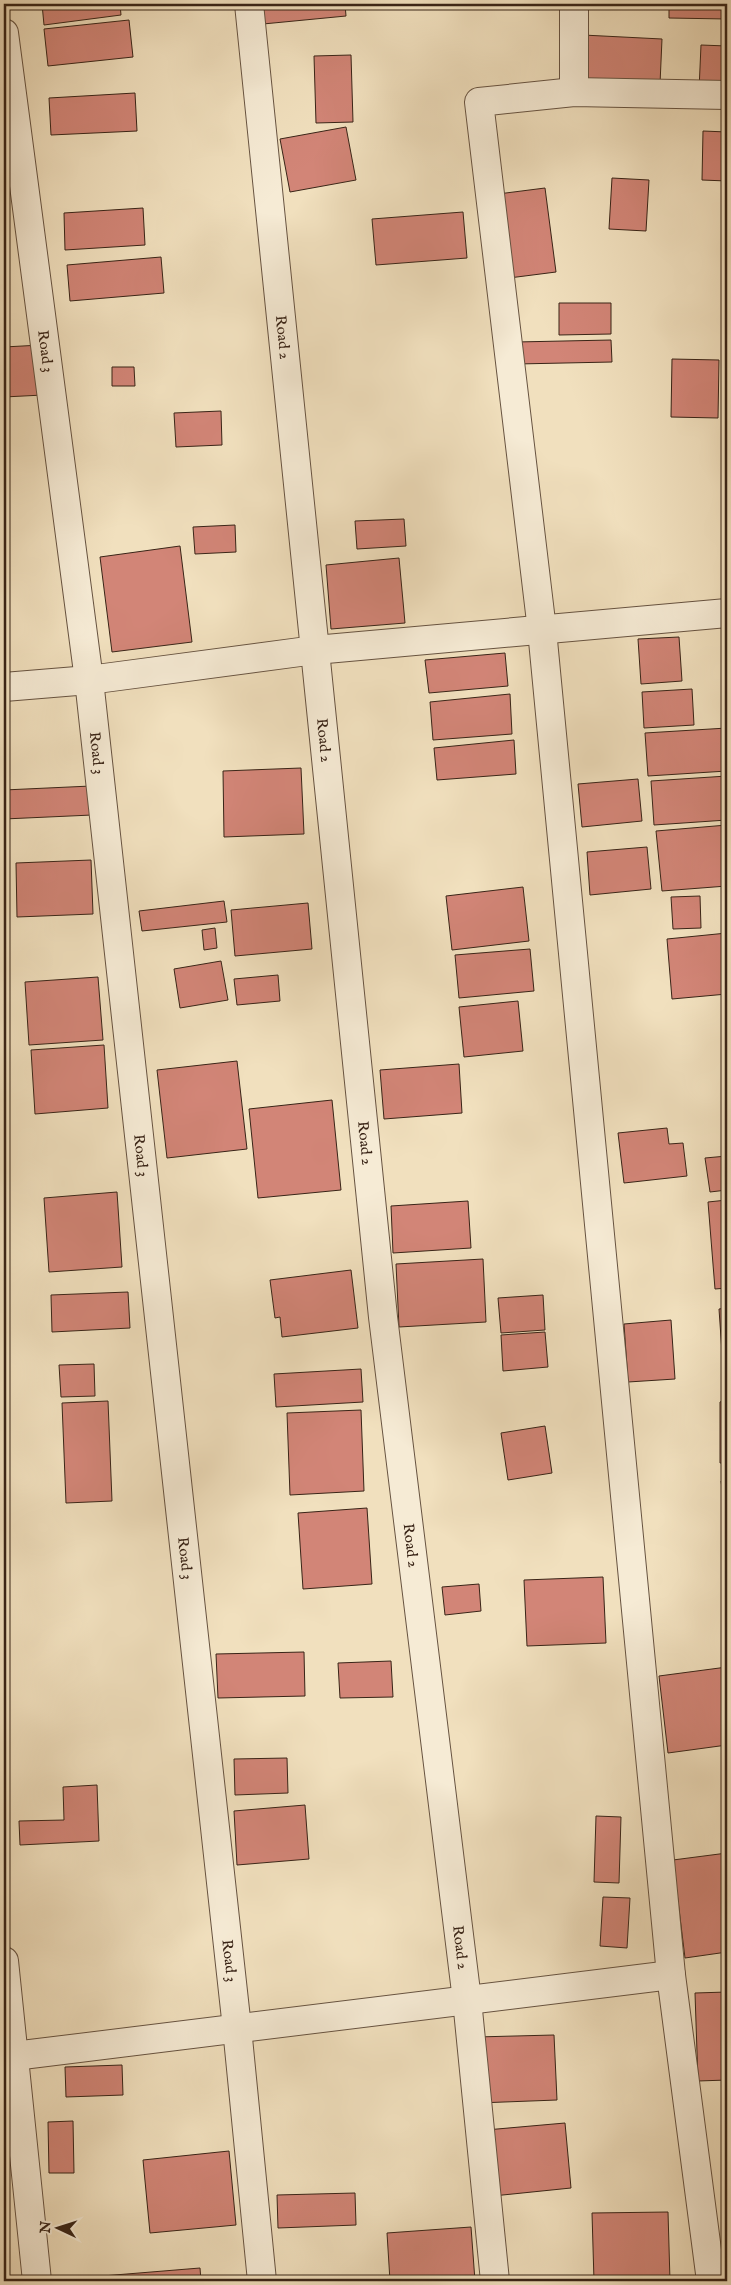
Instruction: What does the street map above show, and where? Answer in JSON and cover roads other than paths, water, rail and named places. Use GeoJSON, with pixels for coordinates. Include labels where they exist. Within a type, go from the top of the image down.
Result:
{"type":"FeatureCollection","features":[{"type":"Feature","properties":{"kind":"street","name":"Road 2"},"geometry":{"type":"LineString","coordinates":[[249,4],[383,1317],[467,2000],[495,2281]]}},
{"type":"Feature","properties":{"kind":"street"},"geometry":{"type":"LineString","coordinates":[[574,4],[574,92]]}},
{"type":"Feature","properties":{"kind":"street","name":"Road 3"},"geometry":{"type":"LineString","coordinates":[[4,33],[89,680],[237,2028],[262,2281]]}},
{"type":"Feature","properties":{"kind":"street"},"geometry":{"type":"LineString","coordinates":[[711,2281],[671,1975],[542,630],[479,102],[574,92],[727,95]]}},
{"type":"Feature","properties":{"kind":"street"},"geometry":{"type":"LineString","coordinates":[[4,687],[89,680],[315,650],[727,613]]}},
{"type":"Feature","properties":{"kind":"street"},"geometry":{"type":"LineString","coordinates":[[4,1961],[37,2281]]}},
{"type":"Feature","properties":{"kind":"street"},"geometry":{"type":"LineString","coordinates":[[14,2056],[671,1975]]}}]}
